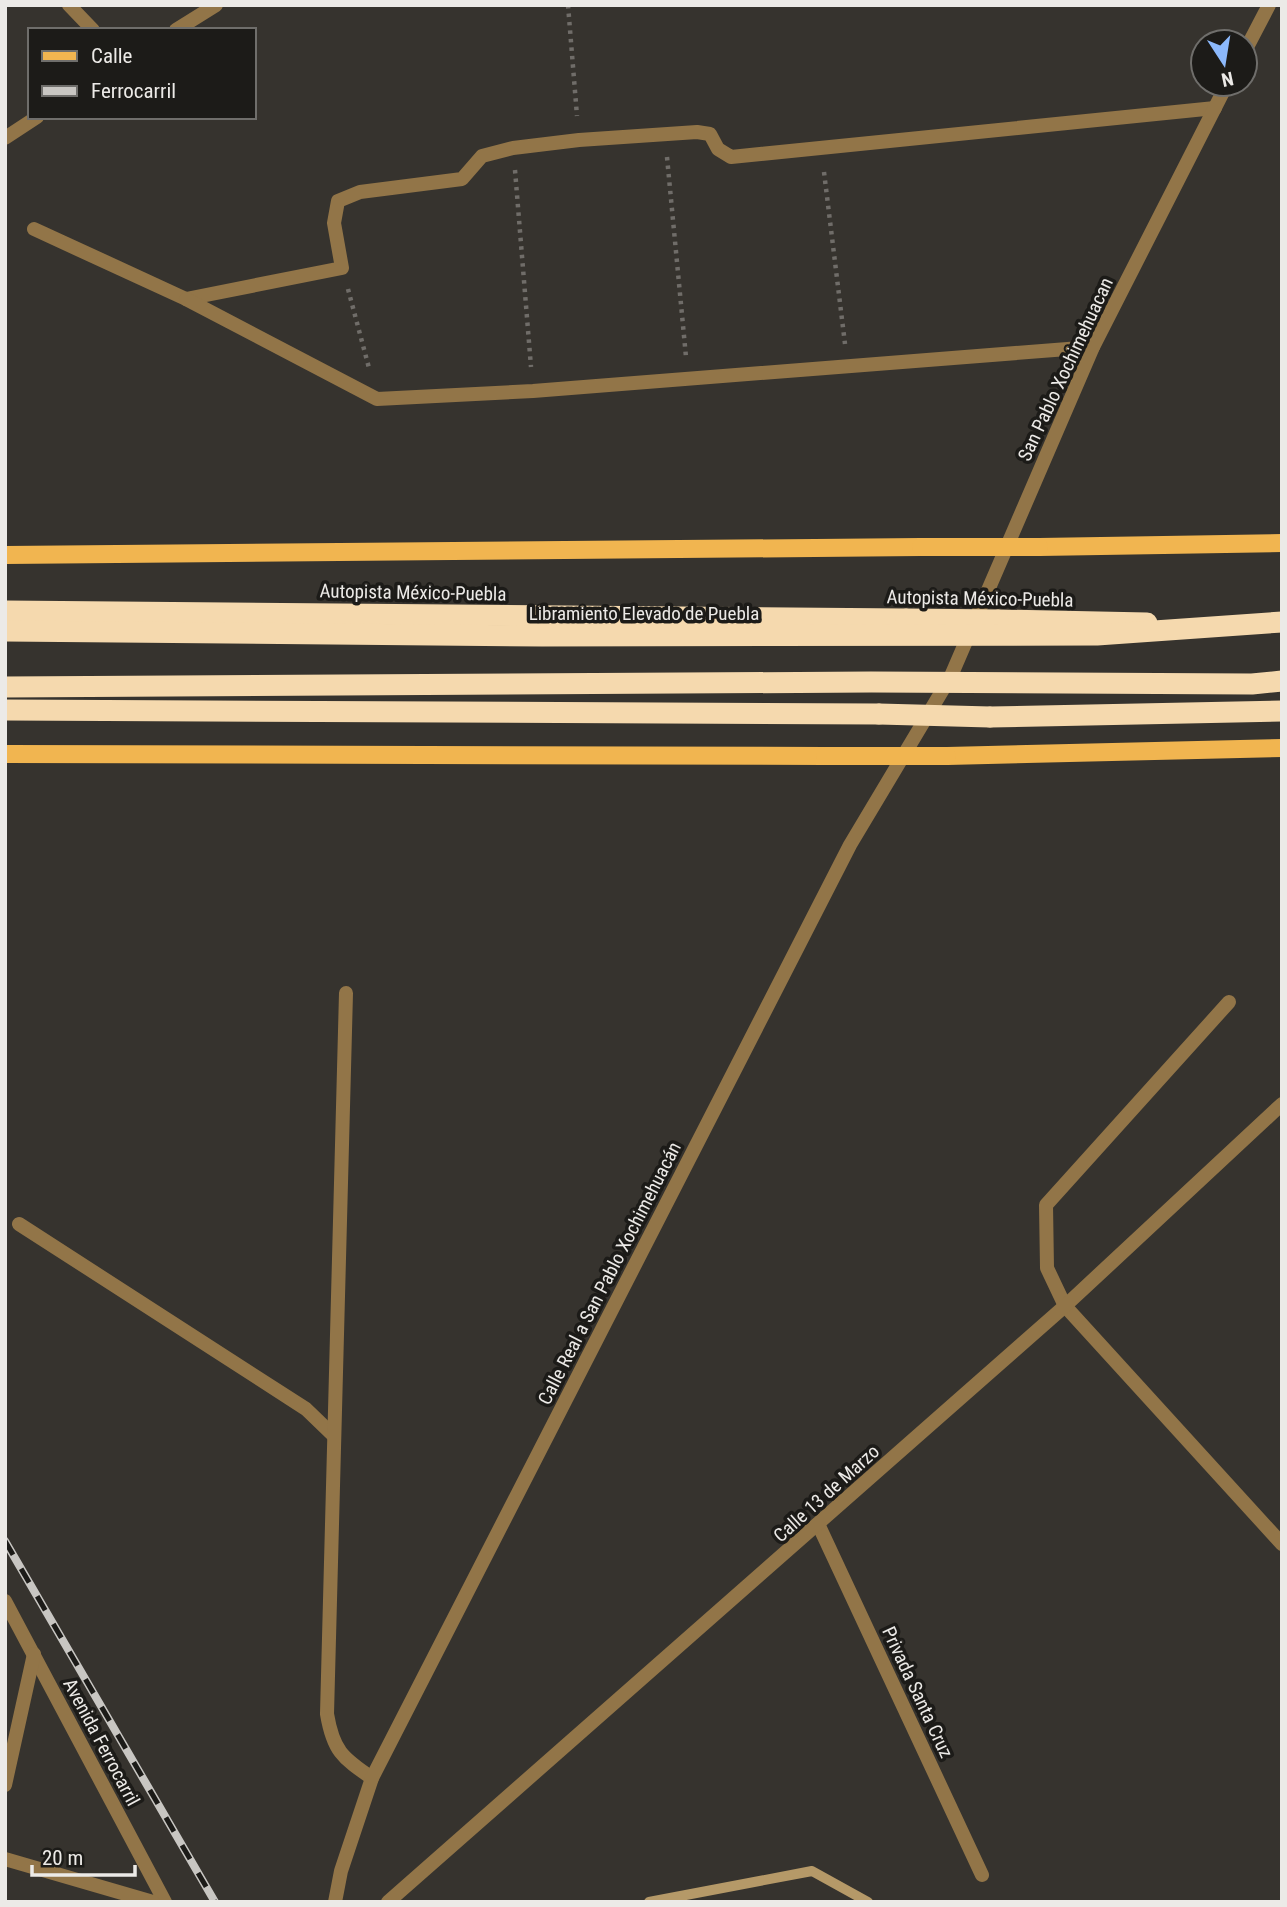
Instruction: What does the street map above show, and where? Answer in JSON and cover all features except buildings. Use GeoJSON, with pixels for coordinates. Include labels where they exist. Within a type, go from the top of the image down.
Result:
{"type":"FeatureCollection","features":[{"type":"Feature","properties":{"kind":"highway","name":"Autopista México-Puebla"},"geometry":{"type":"LineString","coordinates":[[5,611],[1282,624]]}},
{"type":"Feature","properties":{"kind":"highway","name":"Libramiento Elevado de Puebla"},"geometry":{"type":"LineString","coordinates":[[5,631],[542,636],[1097,635],[1282,624]]}},
{"type":"Feature","properties":{"kind":"highway"},"geometry":{"type":"LineString","coordinates":[[5,687],[844,682],[1252,684],[1282,681]]}},
{"type":"Feature","properties":{"kind":"highway"},"geometry":{"type":"LineString","coordinates":[[5,710],[990,717],[1282,711]]}},
{"type":"Feature","properties":{"kind":"main road"},"geometry":{"type":"LineString","coordinates":[[5,555],[1282,544]]}},
{"type":"Feature","properties":{"kind":"main road"},"geometry":{"type":"LineString","coordinates":[[5,754],[947,756],[1282,748]]}},
{"type":"Feature","properties":{"kind":"street"},"geometry":{"type":"LineString","coordinates":[[69,5],[91,28]]}},
{"type":"Feature","properties":{"kind":"street"},"geometry":{"type":"LineString","coordinates":[[179,28],[216,5]]}},
{"type":"Feature","properties":{"kind":"street"},"geometry":{"type":"LineString","coordinates":[[1257,28],[1269,5]]}},
{"type":"Feature","properties":{"kind":"street","name":"San Pablo Xochimehuacan"},"geometry":{"type":"LineString","coordinates":[[951,677],[1093,346],[1220,98]]}},
{"type":"Feature","properties":{"kind":"street"},"geometry":{"type":"LineString","coordinates":[[186,299],[342,268],[334,223],[338,201],[360,192],[462,179],[482,156],[513,148],[579,139],[696,132],[710,134],[718,149],[731,157],[821,150],[1215,108]]}},
{"type":"Feature","properties":{"kind":"street"},"geometry":{"type":"LineString","coordinates":[[5,138],[34,119]]}},
{"type":"Feature","properties":{"kind":"street"},"geometry":{"type":"LineString","coordinates":[[34,229],[186,299],[377,399],[533,391],[1093,346]]}},
{"type":"Feature","properties":{"kind":"street","name":"Calle Real a San Pablo Xochimehuacán"},"geometry":{"type":"LineString","coordinates":[[335,1902],[341,1871],[372,1778],[850,845],[951,677]]}},
{"type":"Feature","properties":{"kind":"street"},"geometry":{"type":"LineString","coordinates":[[346,993],[327,1714],[331,1737],[342,1758],[372,1778]]}},
{"type":"Feature","properties":{"kind":"street"},"geometry":{"type":"LineString","coordinates":[[1229,1002],[1046,1205],[1047,1268],[1065,1306],[1282,1544]]}},
{"type":"Feature","properties":{"kind":"street","name":"Calle 13 de Marzo"},"geometry":{"type":"LineString","coordinates":[[388,1902],[1065,1306],[1282,1104]]}},
{"type":"Feature","properties":{"kind":"street"},"geometry":{"type":"LineString","coordinates":[[19,1224],[306,1409],[334,1436]]}},
{"type":"Feature","properties":{"kind":"street","name":"Privada Santa Cruz"},"geometry":{"type":"LineString","coordinates":[[818,1526],[982,1875]]}},
{"type":"Feature","properties":{"kind":"street","name":"Avenida Ferrocarril"},"geometry":{"type":"LineString","coordinates":[[5,1601],[165,1902]]}},
{"type":"Feature","properties":{"kind":"street"},"geometry":{"type":"LineString","coordinates":[[5,1784],[34,1654]]}},
{"type":"Feature","properties":{"kind":"street"},"geometry":{"type":"LineString","coordinates":[[5,1859],[153,1902]]}},
{"type":"Feature","properties":{"kind":"path"},"geometry":{"type":"LineString","coordinates":[[568,5],[579,139]]}},
{"type":"Feature","properties":{"kind":"path"},"geometry":{"type":"LineString","coordinates":[[664,135],[688,377]]}},
{"type":"Feature","properties":{"kind":"path"},"geometry":{"type":"LineString","coordinates":[[513,148],[533,391]]}},
{"type":"Feature","properties":{"kind":"path"},"geometry":{"type":"LineString","coordinates":[[821,150],[848,364]]}},
{"type":"Feature","properties":{"kind":"path"},"geometry":{"type":"LineString","coordinates":[[342,268],[377,399]]}},
{"type":"Feature","properties":{"kind":"waterway"},"geometry":{"type":"LineString","coordinates":[[649,1902],[812,1871],[868,1902]]}},
{"type":"Feature","properties":{"kind":"railway"},"geometry":{"type":"LineString","coordinates":[[5,1541],[215,1902]]}}]}
